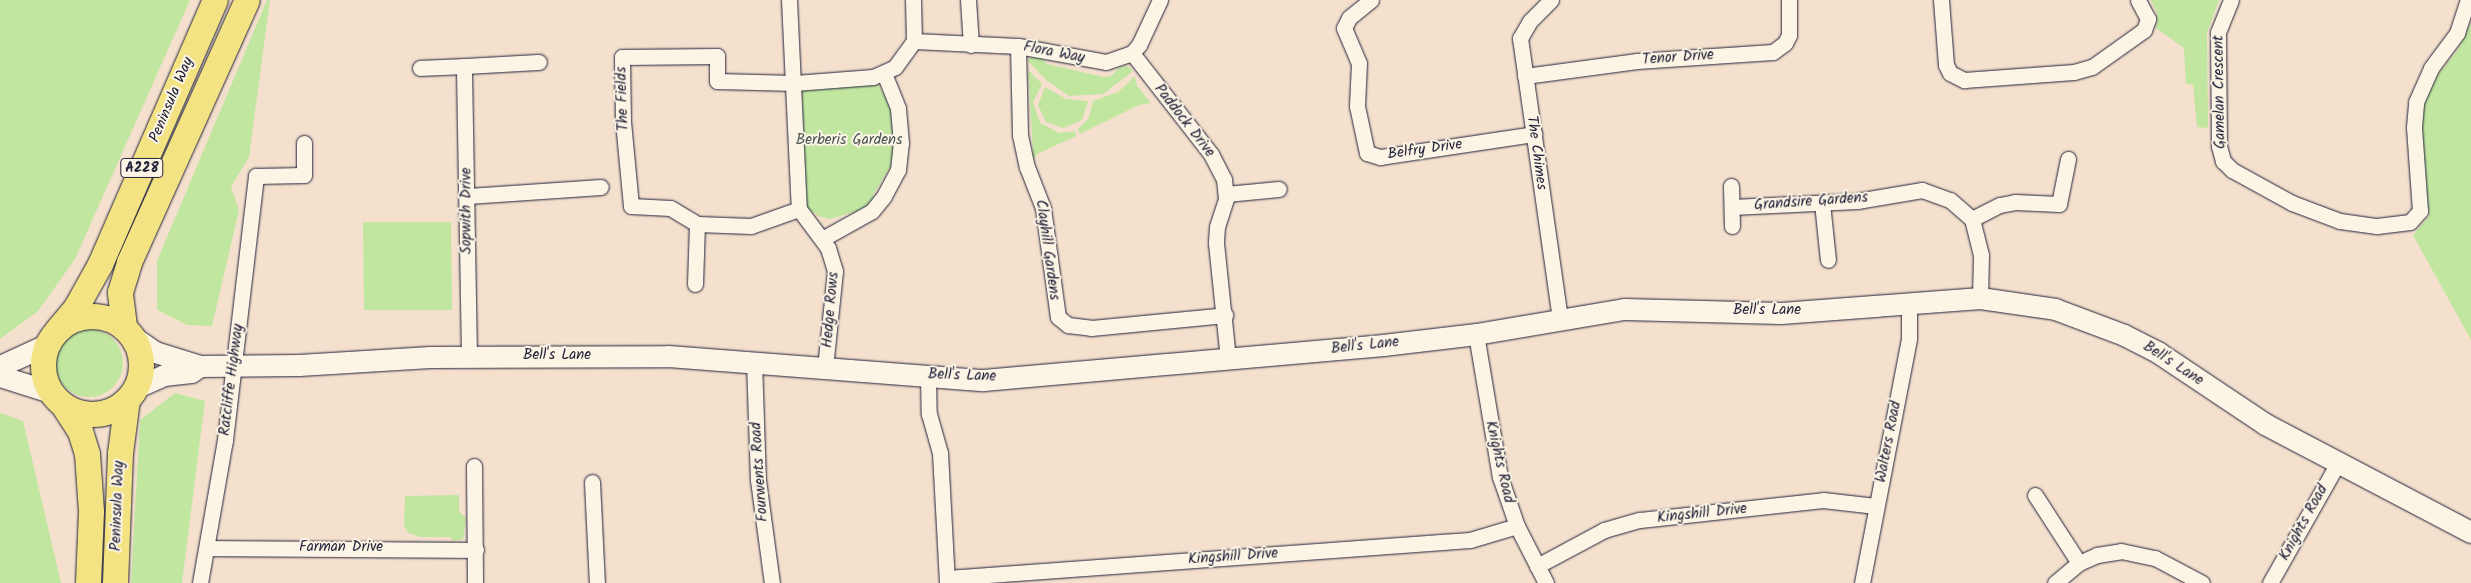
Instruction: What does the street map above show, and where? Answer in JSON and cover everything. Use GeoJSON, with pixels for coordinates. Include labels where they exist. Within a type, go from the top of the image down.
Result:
{"type":"FeatureCollection","features":[{"type":"Feature","properties":{"kind":"main road","name":"Peninsula Way"},"geometry":{"type":"LineString","coordinates":[[52,337],[76,307],[100,264],[215,0]]}},
{"type":"Feature","properties":{"kind":"main road","name":"Peninsula Way"},"geometry":{"type":"LineString","coordinates":[[128,331],[120,292],[129,262],[246,0]]}},
{"type":"Feature","properties":{"kind":"main road"},"geometry":{"type":"LineString","coordinates":[[94,316],[128,331],[140,365],[131,394],[105,412],[89,414],[57,398],[43,373],[52,337],[79,317],[94,316]]}},
{"type":"Feature","properties":{"kind":"main road","name":"Peninsula Way"},"geometry":{"type":"LineString","coordinates":[[115,583],[120,453],[131,394]]}},
{"type":"Feature","properties":{"kind":"main road","name":"Peninsula Way"},"geometry":{"type":"LineString","coordinates":[[57,398],[80,432],[87,454],[91,512],[88,583]]}},
{"type":"Feature","properties":{"kind":"street"},"geometry":{"type":"LineString","coordinates":[[789,0],[795,83],[799,209]]}},
{"type":"Feature","properties":{"kind":"street"},"geometry":{"type":"LineString","coordinates":[[795,83],[884,74],[903,59],[914,41],[913,0]]}},
{"type":"Feature","properties":{"kind":"street"},"geometry":{"type":"LineString","coordinates":[[968,0],[971,45]]}},
{"type":"Feature","properties":{"kind":"street"},"geometry":{"type":"LineString","coordinates":[[1132,53],[1146,36],[1160,0]]}},
{"type":"Feature","properties":{"kind":"street","name":"Belfry Drive"},"geometry":{"type":"LineString","coordinates":[[1371,0],[1349,18],[1344,28],[1358,63],[1357,106],[1367,153],[1380,157],[1534,134]]}},
{"type":"Feature","properties":{"kind":"street","name":"The Chimes"},"geometry":{"type":"LineString","coordinates":[[1552,0],[1522,32],[1525,76],[1560,318]]}},
{"type":"Feature","properties":{"kind":"street","name":"Tenor Drive"},"geometry":{"type":"LineString","coordinates":[[1525,76],[1637,61],[1773,52],[1781,47],[1789,35],[1789,0]]}},
{"type":"Feature","properties":{"kind":"street"},"geometry":{"type":"LineString","coordinates":[[1941,0],[1946,65],[1950,73],[1964,80],[2074,72],[2092,67],[2144,30],[2148,19],[2138,0]]}},
{"type":"Feature","properties":{"kind":"street","name":"Gamelan Crescent"},"geometry":{"type":"LineString","coordinates":[[2232,0],[2220,22],[2217,39],[2219,146],[2223,161],[2232,170],[2292,203],[2340,222],[2377,226],[2410,222],[2420,211],[2414,128],[2416,102],[2430,68],[2457,33],[2468,0]]}},
{"type":"Feature","properties":{"kind":"street","name":"Flora Way"},"geometry":{"type":"LineString","coordinates":[[914,41],[1018,46],[1098,61],[1120,59],[1132,53]]}},
{"type":"Feature","properties":{"kind":"street","name":"Clayhill Gardens"},"geometry":{"type":"LineString","coordinates":[[1018,46],[1020,135],[1028,167],[1043,208],[1058,316],[1068,325],[1091,328],[1225,315]]}},
{"type":"Feature","properties":{"kind":"street","name":"Paddock Drive"},"geometry":{"type":"LineString","coordinates":[[1132,53],[1211,154],[1220,169],[1226,194],[1217,227],[1216,243],[1225,315],[1228,360]]}},
{"type":"Feature","properties":{"kind":"street","name":"The Fields"},"geometry":{"type":"LineString","coordinates":[[795,83],[717,80],[717,56],[622,57],[623,122],[631,206],[670,208],[697,224],[753,226],[799,209]]}},
{"type":"Feature","properties":{"kind":"street"},"geometry":{"type":"LineString","coordinates":[[420,68],[539,62]]}},
{"type":"Feature","properties":{"kind":"street","name":"Sopwith Drive"},"geometry":{"type":"LineString","coordinates":[[464,66],[468,196],[469,356]]}},
{"type":"Feature","properties":{"kind":"street"},"geometry":{"type":"LineString","coordinates":[[822,239],[872,211],[884,196],[898,170],[901,143],[898,108],[884,74]]}},
{"type":"Feature","properties":{"kind":"street","name":"Ratcliffe Highway"},"geometry":{"type":"LineString","coordinates":[[200,583],[225,440],[232,367],[256,176],[304,174],[304,143]]}},
{"type":"Feature","properties":{"kind":"street"},"geometry":{"type":"LineString","coordinates":[[1980,298],[1981,256],[1972,219],[2000,206],[2016,202],[2059,204],[2068,159]]}},
{"type":"Feature","properties":{"kind":"street"},"geometry":{"type":"LineString","coordinates":[[1731,186],[1732,226]]}},
{"type":"Feature","properties":{"kind":"street"},"geometry":{"type":"LineString","coordinates":[[468,196],[600,187]]}},
{"type":"Feature","properties":{"kind":"street"},"geometry":{"type":"LineString","coordinates":[[1226,194],[1279,190]]}},
{"type":"Feature","properties":{"kind":"street","name":"Grandsire Gardens"},"geometry":{"type":"LineString","coordinates":[[1732,207],[1822,203],[1922,190],[1950,200],[1972,219]]}},
{"type":"Feature","properties":{"kind":"street"},"geometry":{"type":"LineString","coordinates":[[1822,203],[1828,260]]}},
{"type":"Feature","properties":{"kind":"street","name":"Hedge Rows"},"geometry":{"type":"LineString","coordinates":[[799,209],[832,255],[835,271],[825,368]]}},
{"type":"Feature","properties":{"kind":"street"},"geometry":{"type":"LineString","coordinates":[[695,284],[697,224]]}},
{"type":"Feature","properties":{"kind":"street","name":"Bell's Lane"},"geometry":{"type":"LineString","coordinates":[[128,331],[155,352],[200,366],[232,367],[469,356],[626,355],[754,361],[983,380],[1228,360],[1476,334],[1560,318],[1624,309],[1782,312],[1909,301],[1980,298],[2055,309],[2124,334],[2159,353],[2265,424],[2471,532]]}},
{"type":"Feature","properties":{"kind":"street","name":"Walters Road"},"geometry":{"type":"LineString","coordinates":[[1862,583],[1909,339],[1909,301]]}},
{"type":"Feature","properties":{"kind":"street","name":"Knights Road"},"geometry":{"type":"LineString","coordinates":[[1476,334],[1500,477],[1517,526],[1546,583]]}},
{"type":"Feature","properties":{"kind":"street"},"geometry":{"type":"LineString","coordinates":[[0,366],[52,337]]}},
{"type":"Feature","properties":{"kind":"street","name":"Fourwents Road"},"geometry":{"type":"LineString","coordinates":[[754,361],[759,489],[772,583]]}},
{"type":"Feature","properties":{"kind":"street","name":"Bell's Lane"},"geometry":{"type":"LineString","coordinates":[[131,394],[164,376],[191,372],[200,366]]}},
{"type":"Feature","properties":{"kind":"street"},"geometry":{"type":"LineString","coordinates":[[928,375],[929,414],[940,460],[947,580]]}},
{"type":"Feature","properties":{"kind":"street"},"geometry":{"type":"LineString","coordinates":[[0,376],[57,398]]}},
{"type":"Feature","properties":{"kind":"street","name":"Knights Road"},"geometry":{"type":"LineString","coordinates":[[2270,583],[2338,463]]}},
{"type":"Feature","properties":{"kind":"street"},"geometry":{"type":"LineString","coordinates":[[474,466],[475,583]]}},
{"type":"Feature","properties":{"kind":"street"},"geometry":{"type":"LineString","coordinates":[[592,482],[597,583]]}},
{"type":"Feature","properties":{"kind":"street"},"geometry":{"type":"LineString","coordinates":[[2035,495],[2079,563]]}},
{"type":"Feature","properties":{"kind":"street","name":"Kingshill Drive"},"geometry":{"type":"LineString","coordinates":[[1537,566],[1604,530],[1640,520],[1823,500],[1876,506]]}},
{"type":"Feature","properties":{"kind":"street","name":"Kingshill Drive"},"geometry":{"type":"LineString","coordinates":[[947,580],[1470,540],[1517,526]]}},
{"type":"Feature","properties":{"kind":"street","name":"Farman Drive"},"geometry":{"type":"LineString","coordinates":[[206,548],[476,550]]}},
{"type":"Feature","properties":{"kind":"street"},"geometry":{"type":"LineString","coordinates":[[2055,583],[2079,563],[2110,552],[2132,552],[2155,558],[2202,583]]}},
{"type":"Feature","properties":{"kind":"green space"},"geometry":{"type":"Polygon","coordinates":[[[0,0],[190,0],[75,259],[38,311],[0,339],[0,0]]]}},
{"type":"Feature","properties":{"kind":"green space"},"geometry":{"type":"Polygon","coordinates":[[[267,0],[270,0],[249,157],[231,187],[239,210],[212,326],[187,325],[157,310],[157,261],[267,0]]]}},
{"type":"Feature","properties":{"kind":"green space"},"geometry":{"type":"Polygon","coordinates":[[[2151,0],[2219,0],[2207,33],[2208,128],[2197,127],[2193,85],[2186,84],[2184,48],[2156,28],[2157,13],[2151,0]]]}},
{"type":"Feature","properties":{"kind":"green space"},"geometry":{"type":"Polygon","coordinates":[[[2471,22],[2471,340],[2413,235],[2429,216],[2421,131],[2424,105],[2431,83],[2458,50],[2471,22]]]}},
{"type":"Feature","properties":{"kind":"green space"},"geometry":{"type":"Polygon","coordinates":[[[1032,57],[1041,57],[1047,64],[1104,77],[1111,76],[1120,67],[1128,66],[1133,71],[1103,94],[1069,96],[1046,80],[1027,60],[1032,57]]]}},
{"type":"Feature","properties":{"kind":"green space"},"geometry":{"type":"Polygon","coordinates":[[[1023,65],[1042,84],[1033,102],[1040,123],[1059,133],[1075,131],[1076,136],[1037,154],[1033,161],[1030,159],[1033,151],[1028,71],[1023,65]]]}},
{"type":"Feature","properties":{"kind":"green space"},"geometry":{"type":"Polygon","coordinates":[[[1135,76],[1137,86],[1151,103],[1139,105],[1080,134],[1078,129],[1089,118],[1093,101],[1118,92],[1135,76]]]}},
{"type":"Feature","properties":{"kind":"green space","name":"Berberis Gardens"},"geometry":{"type":"Polygon","coordinates":[[[877,84],[893,106],[895,159],[873,195],[875,199],[861,210],[830,219],[819,216],[806,207],[801,93],[807,88],[877,84]]]}},
{"type":"Feature","properties":{"kind":"green space"},"geometry":{"type":"Polygon","coordinates":[[[1045,87],[1066,99],[1088,101],[1082,120],[1064,128],[1046,122],[1038,105],[1045,87]]]}},
{"type":"Feature","properties":{"kind":"green space"},"geometry":{"type":"Polygon","coordinates":[[[363,222],[451,222],[452,310],[364,310],[363,222]]]}},
{"type":"Feature","properties":{"kind":"green space"},"geometry":{"type":"Polygon","coordinates":[[[89,329],[102,332],[113,339],[120,350],[123,363],[120,376],[113,387],[102,394],[89,397],[76,394],[65,387],[58,376],[55,363],[58,350],[65,339],[76,332],[89,329]]]}},
{"type":"Feature","properties":{"kind":"green space"},"geometry":{"type":"Polygon","coordinates":[[[175,393],[205,401],[182,583],[131,583],[140,420],[175,393]]]}},
{"type":"Feature","properties":{"kind":"green space"},"geometry":{"type":"Polygon","coordinates":[[[0,413],[23,421],[61,583],[0,583],[0,413]]]}},
{"type":"Feature","properties":{"kind":"green space"},"geometry":{"type":"Polygon","coordinates":[[[459,495],[459,511],[466,518],[463,539],[453,541],[450,537],[420,537],[408,533],[404,525],[405,496],[459,495]]]}}]}
